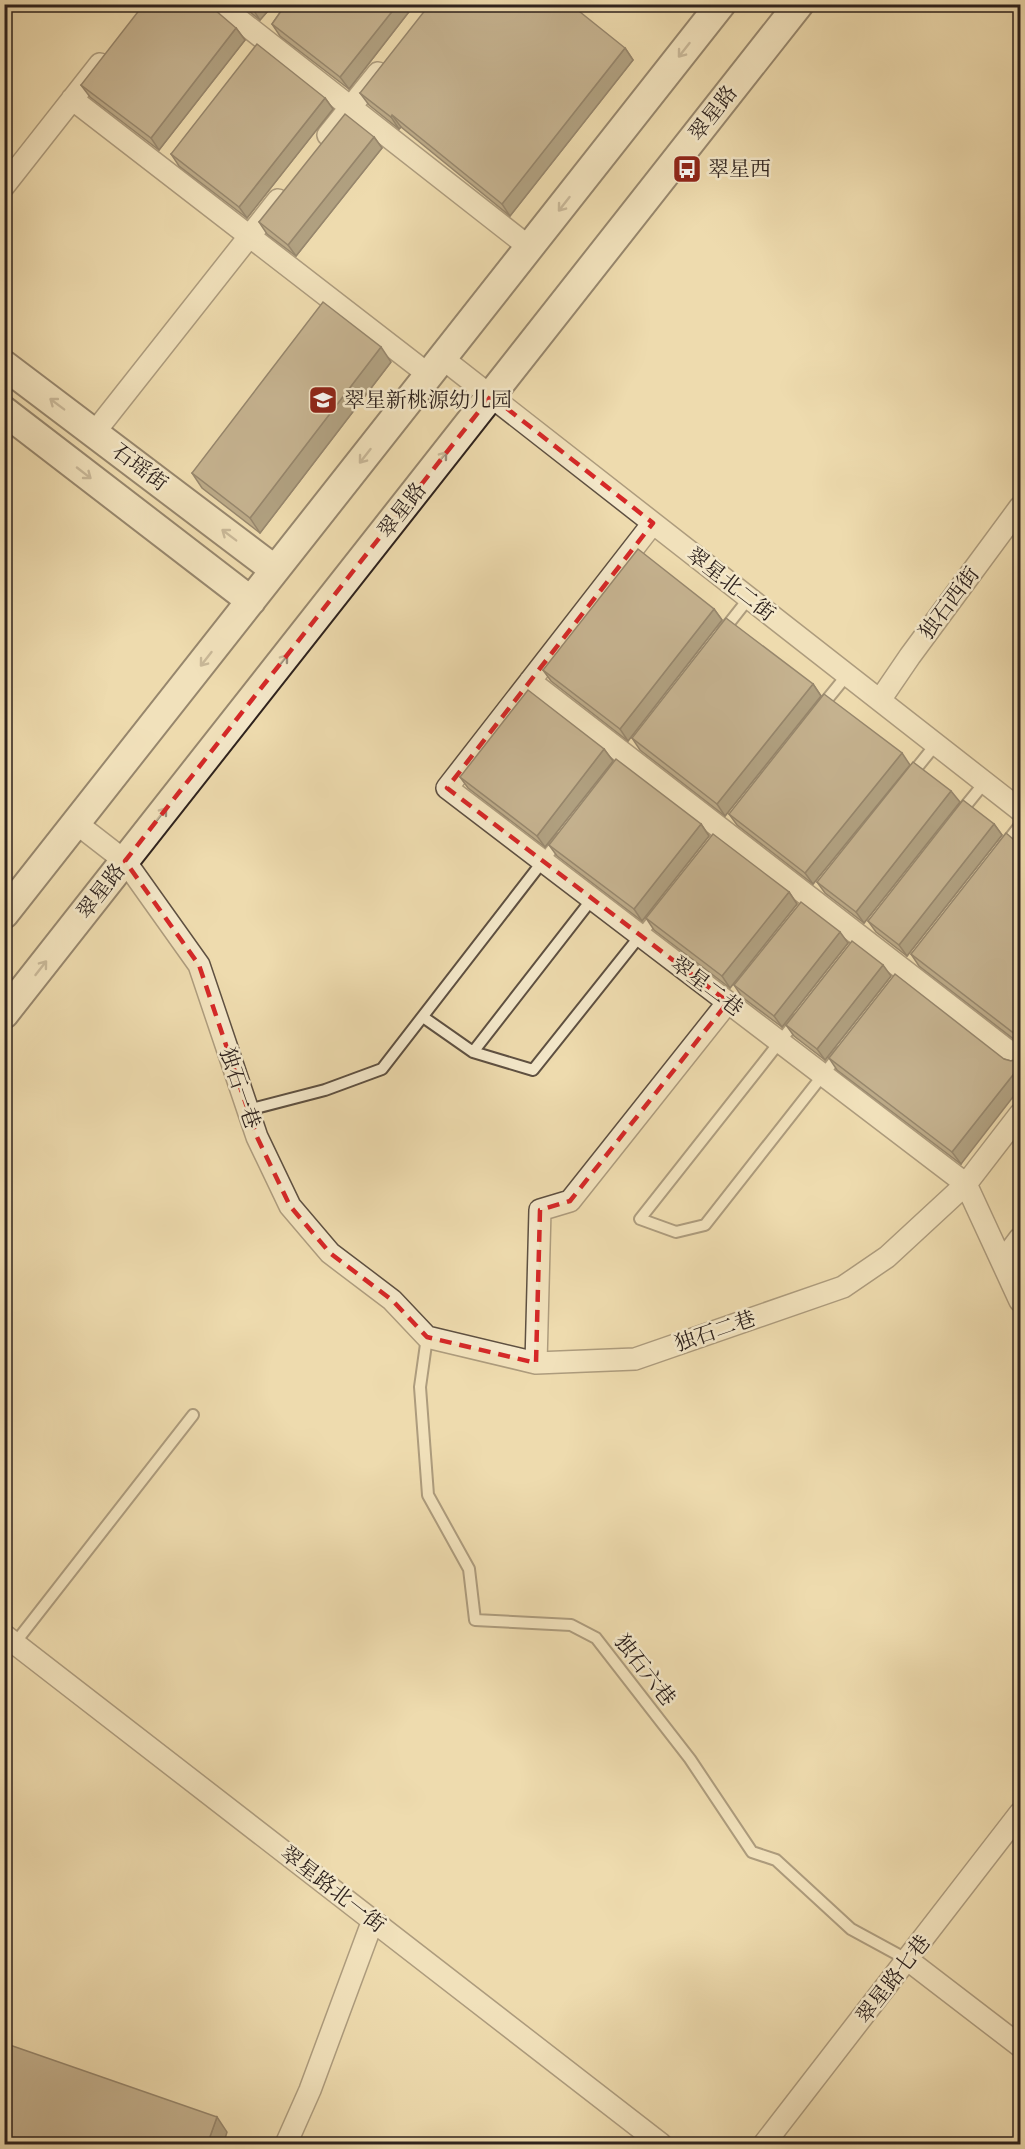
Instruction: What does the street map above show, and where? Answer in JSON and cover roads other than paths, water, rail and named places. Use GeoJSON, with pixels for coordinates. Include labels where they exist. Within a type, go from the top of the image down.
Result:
{"type":"FeatureCollection","features":[{"type":"Feature","properties":{"kind":"street"},"geometry":{"type":"LineString","coordinates":[[219,4],[529,247]]}},
{"type":"Feature","properties":{"kind":"street"},"geometry":{"type":"LineString","coordinates":[[4,914],[720,4]]}},
{"type":"Feature","properties":{"kind":"street","name":"翠星路"},"geometry":{"type":"LineString","coordinates":[[4,1014],[799,4]]}},
{"type":"Feature","properties":{"kind":"street"},"geometry":{"type":"LineString","coordinates":[[248,57],[275,22]]}},
{"type":"Feature","properties":{"kind":"street"},"geometry":{"type":"LineString","coordinates":[[4,186],[112,48]]}},
{"type":"Feature","properties":{"kind":"street"},"geometry":{"type":"LineString","coordinates":[[314,154],[387,61]]}},
{"type":"Feature","properties":{"kind":"street","name":"翠星北二街"},"geometry":{"type":"LineString","coordinates":[[72,99],[249,236],[435,367],[491,396],[1020,810]]}},
{"type":"Feature","properties":{"kind":"street"},"geometry":{"type":"LineString","coordinates":[[161,169],[176,150]]}},
{"type":"Feature","properties":{"kind":"street"},"geometry":{"type":"LineString","coordinates":[[94,433],[292,181]]}},
{"type":"Feature","properties":{"kind":"street","name":"石瑶街"},"geometry":{"type":"LineString","coordinates":[[4,364],[275,570]]}},
{"type":"Feature","properties":{"kind":"street","name":"石瑶街"},"geometry":{"type":"LineString","coordinates":[[4,411],[251,602]]}},
{"type":"Feature","properties":{"kind":"street","name":"独石西街"},"geometry":{"type":"LineString","coordinates":[[880,700],[1020,507]]}},
{"type":"Feature","properties":{"kind":"street"},"geometry":{"type":"LineString","coordinates":[[653,523],[530,681],[1020,1059]]}},
{"type":"Feature","properties":{"kind":"street","name":"翠星二巷"},"geometry":{"type":"LineString","coordinates":[[530,681],[447,788],[640,935],[731,998],[779,1042],[966,1184]]}},
{"type":"Feature","properties":{"kind":"street","name":"独石一巷"},"geometry":{"type":"LineString","coordinates":[[76,823],[125,861],[199,965],[257,1137],[290,1206],[330,1253],[392,1300],[427,1337]]}},
{"type":"Feature","properties":{"kind":"street"},"geometry":{"type":"LineString","coordinates":[[536,1363],[540,1210],[570,1202],[731,998]]}},
{"type":"Feature","properties":{"kind":"street","name":"独石二巷"},"geometry":{"type":"LineString","coordinates":[[427,1337],[536,1363],[635,1359],[843,1287],[887,1257],[966,1184],[1020,1114]]}},
{"type":"Feature","properties":{"kind":"street"},"geometry":{"type":"LineString","coordinates":[[966,1184],[1020,1301]]}},
{"type":"Feature","properties":{"kind":"street"},"geometry":{"type":"LineString","coordinates":[[1002,1262],[1020,1238]]}},
{"type":"Feature","properties":{"kind":"street","name":"翠星路北一街"},"geometry":{"type":"LineString","coordinates":[[10,1639],[661,2145]]}},
{"type":"Feature","properties":{"kind":"street","name":"翠星路七巷"},"geometry":{"type":"LineString","coordinates":[[764,2145],[909,1960],[1020,1813]]}},
{"type":"Feature","properties":{"kind":"street"},"geometry":{"type":"LineString","coordinates":[[286,2145],[310,2090],[374,1920]]}},
{"type":"Feature","properties":{"kind":"street"},"geometry":{"type":"LineString","coordinates":[[909,1960],[1016,2039]]}},
{"type":"Feature","properties":{"kind":"lane"},"geometry":{"type":"LineString","coordinates":[[713,644],[748,598]]}},
{"type":"Feature","properties":{"kind":"lane"},"geometry":{"type":"LineString","coordinates":[[811,720],[847,675]]}},
{"type":"Feature","properties":{"kind":"lane"},"geometry":{"type":"LineString","coordinates":[[907,780],[936,744]]}},
{"type":"Feature","properties":{"kind":"lane"},"geometry":{"type":"LineString","coordinates":[[948,827],[985,782]]}},
{"type":"Feature","properties":{"kind":"lane"},"geometry":{"type":"LineString","coordinates":[[999,852],[1020,825]]}},
{"type":"Feature","properties":{"kind":"lane"},"geometry":{"type":"LineString","coordinates":[[248,1110],[325,1090],[382,1069],[571,826]]}},
{"type":"Feature","properties":{"kind":"lane"},"geometry":{"type":"LineString","coordinates":[[473,1052],[592,899]]}},
{"type":"Feature","properties":{"kind":"lane"},"geometry":{"type":"LineString","coordinates":[[423,1017],[473,1052],[533,1070],[668,900]]}},
{"type":"Feature","properties":{"kind":"lane"},"geometry":{"type":"LineString","coordinates":[[807,1007],[640,1219],[676,1232],[705,1225],[850,1041]]}},
{"type":"Feature","properties":{"kind":"lane","name":"独石六巷"},"geometry":{"type":"LineString","coordinates":[[427,1337],[420,1387],[428,1495],[469,1569],[476,1620],[571,1626],[596,1638],[690,1760],[752,1852],[776,1860],[851,1929],[909,1960]]}},
{"type":"Feature","properties":{"kind":"lane"},"geometry":{"type":"LineString","coordinates":[[10,1639],[194,1415]]}},
{"type":"Feature","properties":{"kind":"place","name":"翠星西"},"geometry":{"type":"Point","coordinates":[687,169]}},
{"type":"Feature","properties":{"kind":"place","name":"翠星新桃源幼儿园"},"geometry":{"type":"Point","coordinates":[323,400]}}]}
